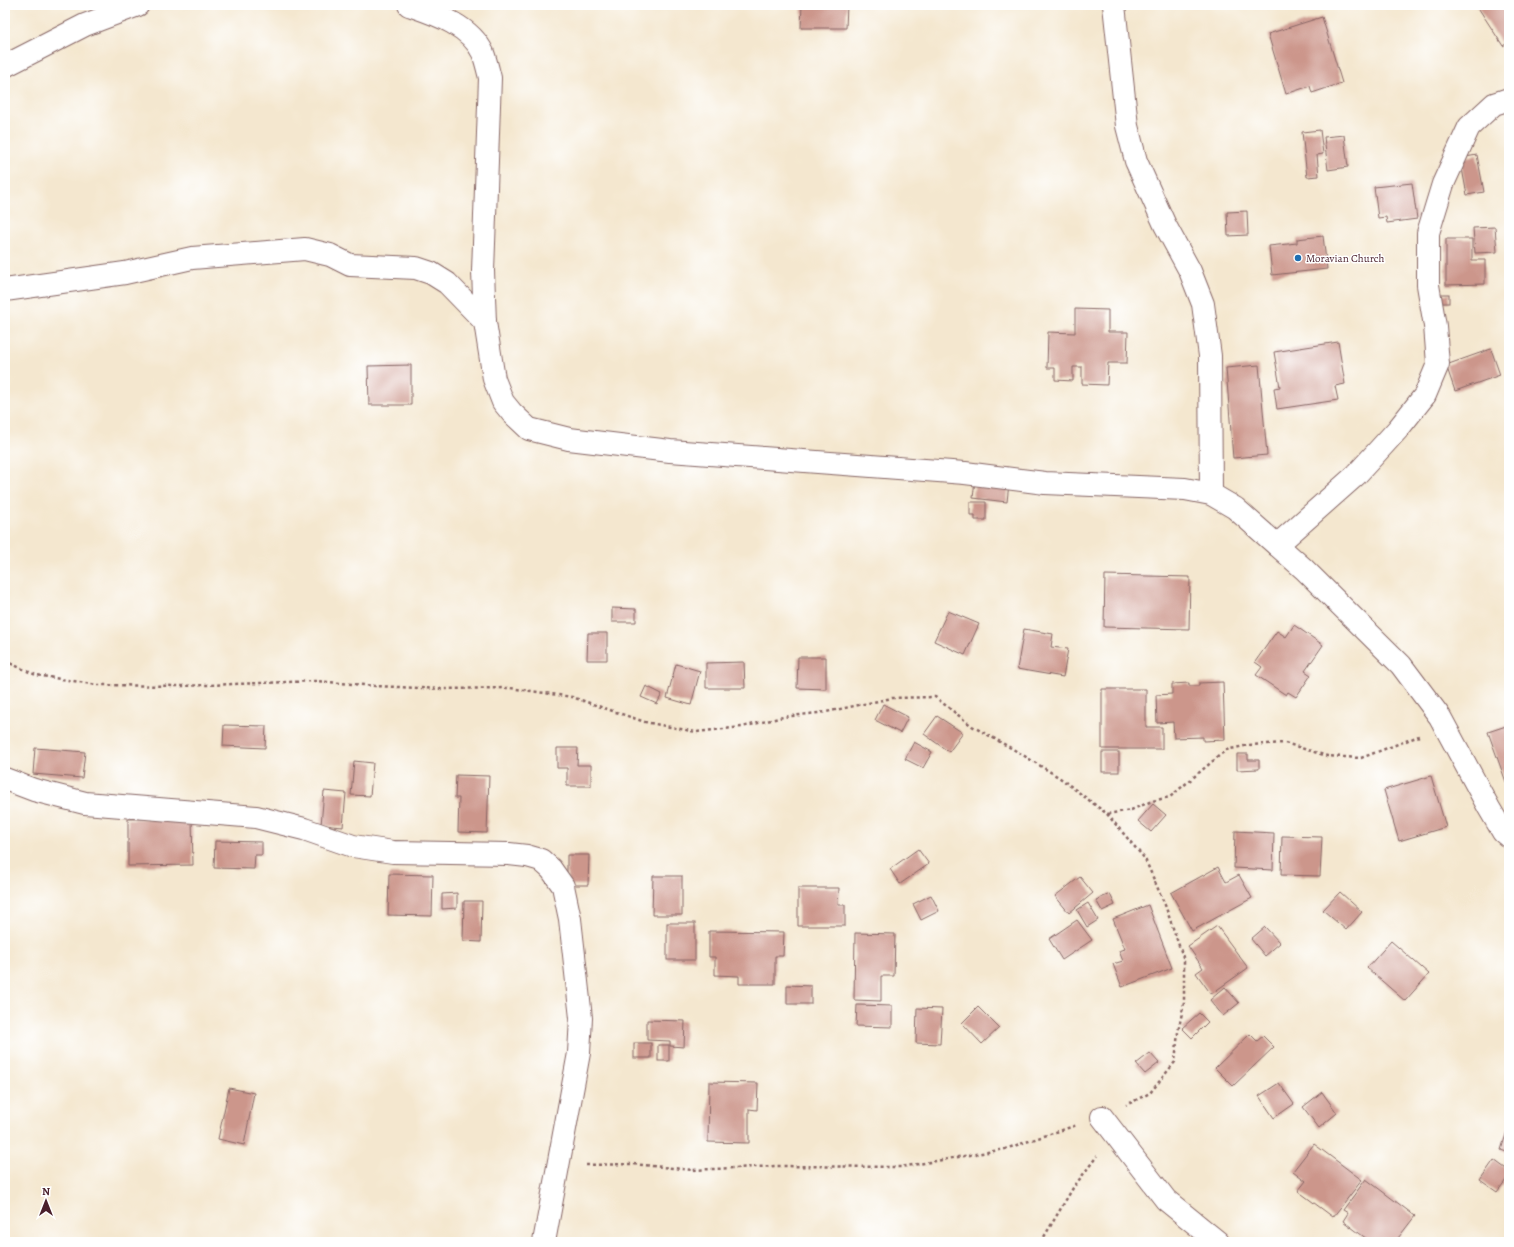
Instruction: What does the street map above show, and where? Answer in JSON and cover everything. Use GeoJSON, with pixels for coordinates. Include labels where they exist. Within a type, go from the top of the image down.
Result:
{"type":"FeatureCollection","features":[{"type":"Feature","properties":{"kind":"street"},"geometry":{"type":"LineString","coordinates":[[5,66],[85,25],[138,5]]}},
{"type":"Feature","properties":{"kind":"street"},"geometry":{"type":"LineString","coordinates":[[409,5],[447,19],[471,36],[483,53],[490,78],[483,271],[485,322],[494,379],[503,402],[529,429],[569,439],[670,451],[965,473],[1045,482],[1185,489],[1211,494],[1235,508],[1304,569],[1401,665],[1440,717],[1489,808],[1503,832],[1509,837]]}},
{"type":"Feature","properties":{"kind":"street"},"geometry":{"type":"LineString","coordinates":[[1114,5],[1126,126],[1136,161],[1165,225],[1190,271],[1203,304],[1210,356],[1211,494]]}},
{"type":"Feature","properties":{"kind":"street"},"geometry":{"type":"LineString","coordinates":[[1277,545],[1356,475],[1398,429],[1425,395],[1438,364],[1435,326],[1428,285],[1428,233],[1443,184],[1469,127],[1494,104],[1509,99]]}},
{"type":"Feature","properties":{"kind":"street"},"geometry":{"type":"LineString","coordinates":[[5,290],[125,273],[192,258],[305,249],[330,255],[350,265],[416,268],[431,273],[447,283],[485,322]]}},
{"type":"Feature","properties":{"kind":"street"},"geometry":{"type":"LineString","coordinates":[[5,779],[34,790],[85,803],[256,817],[304,829],[353,846],[386,851],[435,854],[509,854],[527,856],[541,860],[563,886],[570,919],[581,1018],[579,1053],[544,1242]]}},
{"type":"Feature","properties":{"kind":"street"},"geometry":{"type":"LineString","coordinates":[[1109,1125],[1166,1200],[1218,1242]]}},
{"type":"Feature","properties":{"kind":"path"},"geometry":{"type":"LineString","coordinates":[[5,661],[36,675],[98,685],[181,686],[315,681],[375,686],[442,689],[510,688],[572,697],[645,722],[696,732],[742,727],[784,717],[826,712],[892,698],[935,697],[972,726],[1060,778],[1107,814],[1145,859],[1165,905],[1184,960],[1184,1003],[1178,1032],[1175,1062],[1150,1093],[1109,1125],[1041,1242]]}},
{"type":"Feature","properties":{"kind":"path"},"geometry":{"type":"LineString","coordinates":[[1107,814],[1131,810],[1152,801],[1170,797],[1226,750],[1249,745],[1284,743],[1327,756],[1361,758],[1422,734],[1440,717]]}},
{"type":"Feature","properties":{"kind":"path"},"geometry":{"type":"LineString","coordinates":[[559,1165],[633,1164],[692,1170],[777,1166],[901,1166],[1005,1149],[1109,1125]]}},
{"type":"Feature","properties":{"kind":"building"},"geometry":{"type":"Polygon","coordinates":[[[802,5],[847,5],[846,28],[801,28],[802,5]]]}},
{"type":"Feature","properties":{"kind":"building"},"geometry":{"type":"Polygon","coordinates":[[[1509,5],[1509,42],[1503,46],[1477,6],[1509,5]]]}},
{"type":"Feature","properties":{"kind":"building"},"geometry":{"type":"Polygon","coordinates":[[[1322,17],[1342,83],[1312,93],[1310,86],[1286,94],[1268,34],[1322,17]]]}},
{"type":"Feature","properties":{"kind":"building"},"geometry":{"type":"Polygon","coordinates":[[[1320,130],[1323,154],[1317,155],[1319,176],[1307,177],[1302,132],[1320,130]]]}},
{"type":"Feature","properties":{"kind":"building"},"geometry":{"type":"Polygon","coordinates":[[[1344,135],[1348,167],[1328,170],[1324,137],[1344,135]]]}},
{"type":"Feature","properties":{"kind":"building"},"geometry":{"type":"Polygon","coordinates":[[[1477,155],[1484,192],[1467,195],[1460,158],[1477,155]]]}},
{"type":"Feature","properties":{"kind":"building"},"geometry":{"type":"Polygon","coordinates":[[[1412,183],[1417,219],[1387,223],[1386,217],[1378,218],[1374,187],[1412,183]]]}},
{"type":"Feature","properties":{"kind":"building"},"geometry":{"type":"Polygon","coordinates":[[[1247,211],[1248,235],[1228,236],[1227,212],[1247,211]]]}},
{"type":"Feature","properties":{"kind":"building"},"geometry":{"type":"Polygon","coordinates":[[[1495,227],[1497,252],[1475,253],[1473,228],[1495,227]]]}},
{"type":"Feature","properties":{"kind":"building","name":"Moravian Church"},"geometry":{"type":"Polygon","coordinates":[[[1323,236],[1327,269],[1272,275],[1269,246],[1297,243],[1297,239],[1323,236]]]}},
{"type":"Feature","properties":{"kind":"building"},"geometry":{"type":"Polygon","coordinates":[[[1446,239],[1472,239],[1472,260],[1485,260],[1485,284],[1446,285],[1446,239]]]}},
{"type":"Feature","properties":{"kind":"building"},"geometry":{"type":"Polygon","coordinates":[[[1436,294],[1449,294],[1449,303],[1436,303],[1436,294]]]}},
{"type":"Feature","properties":{"kind":"building"},"geometry":{"type":"Polygon","coordinates":[[[1075,309],[1108,310],[1108,332],[1128,332],[1127,363],[1108,363],[1107,385],[1082,384],[1082,367],[1073,367],[1073,381],[1055,380],[1055,368],[1047,368],[1048,332],[1075,333],[1075,309]]]}},
{"type":"Feature","properties":{"kind":"building"},"geometry":{"type":"Polygon","coordinates":[[[1338,342],[1345,384],[1335,386],[1338,400],[1277,409],[1274,388],[1280,387],[1274,352],[1338,342]]]}},
{"type":"Feature","properties":{"kind":"building"},"geometry":{"type":"Polygon","coordinates":[[[1491,349],[1500,375],[1455,391],[1446,365],[1491,349]]]}},
{"type":"Feature","properties":{"kind":"building"},"geometry":{"type":"Polygon","coordinates":[[[411,365],[411,405],[369,405],[368,366],[411,365]]]}},
{"type":"Feature","properties":{"kind":"building"},"geometry":{"type":"Polygon","coordinates":[[[1259,365],[1267,455],[1233,458],[1226,368],[1259,365]]]}},
{"type":"Feature","properties":{"kind":"building"},"geometry":{"type":"Polygon","coordinates":[[[975,480],[1009,483],[1007,502],[973,498],[975,480]]]}},
{"type":"Feature","properties":{"kind":"building"},"geometry":{"type":"Polygon","coordinates":[[[970,502],[986,502],[986,520],[975,520],[975,515],[970,515],[970,502]]]}},
{"type":"Feature","properties":{"kind":"building"},"geometry":{"type":"Polygon","coordinates":[[[1105,575],[1190,577],[1189,629],[1104,627],[1105,575]]]}},
{"type":"Feature","properties":{"kind":"building"},"geometry":{"type":"Polygon","coordinates":[[[612,608],[636,609],[636,622],[612,622],[612,608]]]}},
{"type":"Feature","properties":{"kind":"building"},"geometry":{"type":"Polygon","coordinates":[[[948,611],[979,624],[965,655],[934,641],[948,611]]]}},
{"type":"Feature","properties":{"kind":"building"},"geometry":{"type":"Polygon","coordinates":[[[1294,625],[1323,645],[1305,671],[1311,675],[1296,697],[1288,692],[1286,695],[1256,675],[1262,667],[1255,662],[1277,631],[1286,637],[1294,625]]]}},
{"type":"Feature","properties":{"kind":"building"},"geometry":{"type":"Polygon","coordinates":[[[1024,629],[1053,634],[1051,647],[1068,649],[1063,677],[1017,669],[1024,629]]]}},
{"type":"Feature","properties":{"kind":"building"},"geometry":{"type":"Polygon","coordinates":[[[588,633],[607,633],[607,660],[587,660],[588,633]]]}},
{"type":"Feature","properties":{"kind":"building"},"geometry":{"type":"Polygon","coordinates":[[[798,657],[826,657],[826,689],[797,688],[798,657]]]}},
{"type":"Feature","properties":{"kind":"building"},"geometry":{"type":"Polygon","coordinates":[[[744,662],[745,688],[706,688],[706,663],[744,662]]]}},
{"type":"Feature","properties":{"kind":"building"},"geometry":{"type":"Polygon","coordinates":[[[676,664],[700,671],[691,705],[667,698],[676,664]]]}},
{"type":"Feature","properties":{"kind":"building"},"geometry":{"type":"Polygon","coordinates":[[[1223,682],[1225,740],[1203,741],[1203,737],[1174,738],[1173,722],[1157,723],[1156,695],[1172,694],[1172,684],[1189,683],[1189,686],[1199,686],[1199,683],[1223,682]]]}},
{"type":"Feature","properties":{"kind":"building"},"geometry":{"type":"Polygon","coordinates":[[[646,686],[662,694],[657,704],[641,697],[646,686]]]}},
{"type":"Feature","properties":{"kind":"building"},"geometry":{"type":"Polygon","coordinates":[[[1102,689],[1146,689],[1146,727],[1162,727],[1162,749],[1102,749],[1102,689]]]}},
{"type":"Feature","properties":{"kind":"building"},"geometry":{"type":"Polygon","coordinates":[[[883,704],[908,717],[900,733],[875,720],[883,704]]]}},
{"type":"Feature","properties":{"kind":"building"},"geometry":{"type":"Polygon","coordinates":[[[937,716],[963,733],[949,752],[924,734],[937,716]]]}},
{"type":"Feature","properties":{"kind":"building"},"geometry":{"type":"Polygon","coordinates":[[[224,725],[266,726],[265,748],[223,746],[224,725]]]}},
{"type":"Feature","properties":{"kind":"building"},"geometry":{"type":"Polygon","coordinates":[[[1509,725],[1509,781],[1506,782],[1488,732],[1509,725]]]}},
{"type":"Feature","properties":{"kind":"building"},"geometry":{"type":"Polygon","coordinates":[[[914,742],[932,752],[923,768],[905,759],[914,742]]]}},
{"type":"Feature","properties":{"kind":"building"},"geometry":{"type":"Polygon","coordinates":[[[35,748],[85,752],[82,778],[33,774],[35,748]]]}},
{"type":"Feature","properties":{"kind":"building"},"geometry":{"type":"Polygon","coordinates":[[[557,748],[578,748],[577,765],[591,765],[591,786],[567,786],[567,768],[557,768],[557,748]]]}},
{"type":"Feature","properties":{"kind":"building"},"geometry":{"type":"Polygon","coordinates":[[[1102,752],[1119,752],[1119,772],[1102,772],[1102,752]]]}},
{"type":"Feature","properties":{"kind":"building"},"geometry":{"type":"Polygon","coordinates":[[[1237,754],[1248,754],[1248,760],[1259,760],[1259,769],[1237,770],[1237,754]]]}},
{"type":"Feature","properties":{"kind":"building"},"geometry":{"type":"Polygon","coordinates":[[[354,761],[373,763],[370,796],[351,795],[354,761]]]}},
{"type":"Feature","properties":{"kind":"building"},"geometry":{"type":"Polygon","coordinates":[[[456,775],[489,776],[487,833],[458,832],[459,798],[455,798],[456,775]]]}},
{"type":"Feature","properties":{"kind":"building"},"geometry":{"type":"Polygon","coordinates":[[[1431,776],[1446,827],[1399,841],[1384,790],[1431,776]]]}},
{"type":"Feature","properties":{"kind":"building"},"geometry":{"type":"Polygon","coordinates":[[[324,791],[346,793],[343,827],[321,825],[324,791]]]}},
{"type":"Feature","properties":{"kind":"building"},"geometry":{"type":"Polygon","coordinates":[[[1153,804],[1166,815],[1151,832],[1138,821],[1153,804]]]}},
{"type":"Feature","properties":{"kind":"building"},"geometry":{"type":"Polygon","coordinates":[[[192,818],[193,865],[128,866],[128,819],[192,818]]]}},
{"type":"Feature","properties":{"kind":"building"},"geometry":{"type":"Polygon","coordinates":[[[1235,831],[1274,833],[1273,870],[1234,868],[1235,831]]]}},
{"type":"Feature","properties":{"kind":"building"},"geometry":{"type":"Polygon","coordinates":[[[1282,836],[1322,837],[1320,876],[1281,875],[1282,836]]]}},
{"type":"Feature","properties":{"kind":"building"},"geometry":{"type":"Polygon","coordinates":[[[215,841],[262,842],[262,855],[255,855],[254,869],[214,868],[215,841]]]}},
{"type":"Feature","properties":{"kind":"building"},"geometry":{"type":"Polygon","coordinates":[[[918,849],[929,864],[900,884],[890,869],[918,849]]]}},
{"type":"Feature","properties":{"kind":"building"},"geometry":{"type":"Polygon","coordinates":[[[567,855],[589,855],[588,885],[567,885],[567,855]]]}},
{"type":"Feature","properties":{"kind":"building"},"geometry":{"type":"Polygon","coordinates":[[[1218,867],[1226,882],[1239,875],[1252,898],[1192,931],[1171,893],[1218,867]]]}},
{"type":"Feature","properties":{"kind":"building"},"geometry":{"type":"Polygon","coordinates":[[[389,874],[433,875],[432,916],[388,915],[389,874]]]}},
{"type":"Feature","properties":{"kind":"building"},"geometry":{"type":"Polygon","coordinates":[[[653,876],[682,876],[682,915],[652,915],[653,876]]]}},
{"type":"Feature","properties":{"kind":"building"},"geometry":{"type":"Polygon","coordinates":[[[1080,877],[1093,893],[1069,913],[1055,896],[1080,877]]]}},
{"type":"Feature","properties":{"kind":"building"},"geometry":{"type":"Polygon","coordinates":[[[798,888],[839,888],[838,905],[845,905],[845,926],[798,926],[798,888]]]}},
{"type":"Feature","properties":{"kind":"building"},"geometry":{"type":"Polygon","coordinates":[[[1340,892],[1362,912],[1346,930],[1323,910],[1340,892]]]}},
{"type":"Feature","properties":{"kind":"building"},"geometry":{"type":"Polygon","coordinates":[[[457,893],[457,908],[442,909],[442,894],[457,893]]]}},
{"type":"Feature","properties":{"kind":"building"},"geometry":{"type":"Polygon","coordinates":[[[1110,894],[1115,905],[1102,911],[1096,900],[1110,894]]]}},
{"type":"Feature","properties":{"kind":"building"},"geometry":{"type":"Polygon","coordinates":[[[931,895],[939,911],[921,920],[913,904],[931,895]]]}},
{"type":"Feature","properties":{"kind":"building"},"geometry":{"type":"Polygon","coordinates":[[[464,901],[482,901],[481,942],[463,941],[464,901]]]}},
{"type":"Feature","properties":{"kind":"building"},"geometry":{"type":"Polygon","coordinates":[[[1088,903],[1098,920],[1087,927],[1077,910],[1088,903]]]}},
{"type":"Feature","properties":{"kind":"building"},"geometry":{"type":"Polygon","coordinates":[[[1148,905],[1172,968],[1122,987],[1113,964],[1123,961],[1119,951],[1125,949],[1113,919],[1148,905]]]}},
{"type":"Feature","properties":{"kind":"building"},"geometry":{"type":"Polygon","coordinates":[[[1077,920],[1092,940],[1062,960],[1049,939],[1077,920]]]}},
{"type":"Feature","properties":{"kind":"building"},"geometry":{"type":"Polygon","coordinates":[[[667,923],[695,923],[695,960],[667,960],[667,923]]]}},
{"type":"Feature","properties":{"kind":"building"},"geometry":{"type":"Polygon","coordinates":[[[1217,926],[1248,968],[1211,994],[1196,973],[1203,968],[1188,946],[1217,926]]]}},
{"type":"Feature","properties":{"kind":"building"},"geometry":{"type":"Polygon","coordinates":[[[1265,927],[1280,943],[1265,956],[1251,939],[1265,927]]]}},
{"type":"Feature","properties":{"kind":"building"},"geometry":{"type":"Polygon","coordinates":[[[709,931],[784,932],[783,956],[775,956],[775,984],[739,984],[739,976],[715,975],[715,957],[709,957],[709,931]]]}},
{"type":"Feature","properties":{"kind":"building"},"geometry":{"type":"Polygon","coordinates":[[[855,933],[895,934],[894,976],[881,976],[881,1001],[854,1000],[855,933]]]}},
{"type":"Feature","properties":{"kind":"building"},"geometry":{"type":"Polygon","coordinates":[[[1391,941],[1429,974],[1405,1001],[1367,968],[1391,941]]]}},
{"type":"Feature","properties":{"kind":"building"},"geometry":{"type":"Polygon","coordinates":[[[787,985],[811,986],[811,1004],[787,1004],[787,985]]]}},
{"type":"Feature","properties":{"kind":"building"},"geometry":{"type":"Polygon","coordinates":[[[1225,987],[1239,1003],[1223,1016],[1210,1000],[1225,987]]]}},
{"type":"Feature","properties":{"kind":"building"},"geometry":{"type":"Polygon","coordinates":[[[857,1005],[892,1006],[892,1027],[856,1026],[857,1005]]]}},
{"type":"Feature","properties":{"kind":"building"},"geometry":{"type":"Polygon","coordinates":[[[978,1007],[999,1028],[982,1044],[962,1023],[978,1007]]]}},
{"type":"Feature","properties":{"kind":"building"},"geometry":{"type":"Polygon","coordinates":[[[917,1008],[942,1009],[940,1044],[916,1043],[917,1008]]]}},
{"type":"Feature","properties":{"kind":"building"},"geometry":{"type":"Polygon","coordinates":[[[1199,1013],[1208,1022],[1192,1038],[1182,1028],[1199,1013]]]}},
{"type":"Feature","properties":{"kind":"building"},"geometry":{"type":"Polygon","coordinates":[[[647,1020],[685,1021],[684,1047],[670,1046],[670,1041],[647,1040],[647,1020]]]}},
{"type":"Feature","properties":{"kind":"building"},"geometry":{"type":"Polygon","coordinates":[[[1250,1034],[1257,1041],[1263,1036],[1274,1047],[1233,1086],[1215,1068],[1250,1034]]]}},
{"type":"Feature","properties":{"kind":"building"},"geometry":{"type":"Polygon","coordinates":[[[634,1043],[651,1043],[651,1058],[634,1058],[634,1043]]]}},
{"type":"Feature","properties":{"kind":"building"},"geometry":{"type":"Polygon","coordinates":[[[658,1045],[669,1045],[669,1061],[658,1061],[658,1045]]]}},
{"type":"Feature","properties":{"kind":"building"},"geometry":{"type":"Polygon","coordinates":[[[1150,1053],[1159,1063],[1145,1074],[1136,1064],[1150,1053]]]}},
{"type":"Feature","properties":{"kind":"building"},"geometry":{"type":"Polygon","coordinates":[[[709,1082],[758,1083],[757,1110],[749,1109],[749,1143],[708,1142],[709,1082]]]}},
{"type":"Feature","properties":{"kind":"building"},"geometry":{"type":"Polygon","coordinates":[[[1279,1083],[1294,1104],[1274,1118],[1259,1096],[1279,1083]]]}},
{"type":"Feature","properties":{"kind":"building"},"geometry":{"type":"Polygon","coordinates":[[[229,1088],[254,1093],[244,1145],[218,1139],[229,1088]]]}},
{"type":"Feature","properties":{"kind":"building"},"geometry":{"type":"Polygon","coordinates":[[[1322,1092],[1337,1113],[1319,1128],[1303,1107],[1322,1092]]]}},
{"type":"Feature","properties":{"kind":"building"},"geometry":{"type":"Polygon","coordinates":[[[1509,1125],[1509,1153],[1501,1150],[1509,1125]]]}},
{"type":"Feature","properties":{"kind":"building"},"geometry":{"type":"Polygon","coordinates":[[[1314,1144],[1362,1180],[1333,1217],[1298,1191],[1306,1181],[1293,1171],[1314,1144]]]}},
{"type":"Feature","properties":{"kind":"building"},"geometry":{"type":"Polygon","coordinates":[[[1494,1160],[1509,1171],[1509,1176],[1497,1192],[1480,1180],[1494,1160]]]}},
{"type":"Feature","properties":{"kind":"building"},"geometry":{"type":"Polygon","coordinates":[[[1366,1179],[1415,1216],[1395,1242],[1371,1242],[1343,1221],[1348,1213],[1343,1210],[1366,1179]]]}},
{"type":"Feature","properties":{"kind":"place","name":"Moravian Church"},"geometry":{"type":"Point","coordinates":[1298,258]}}]}
